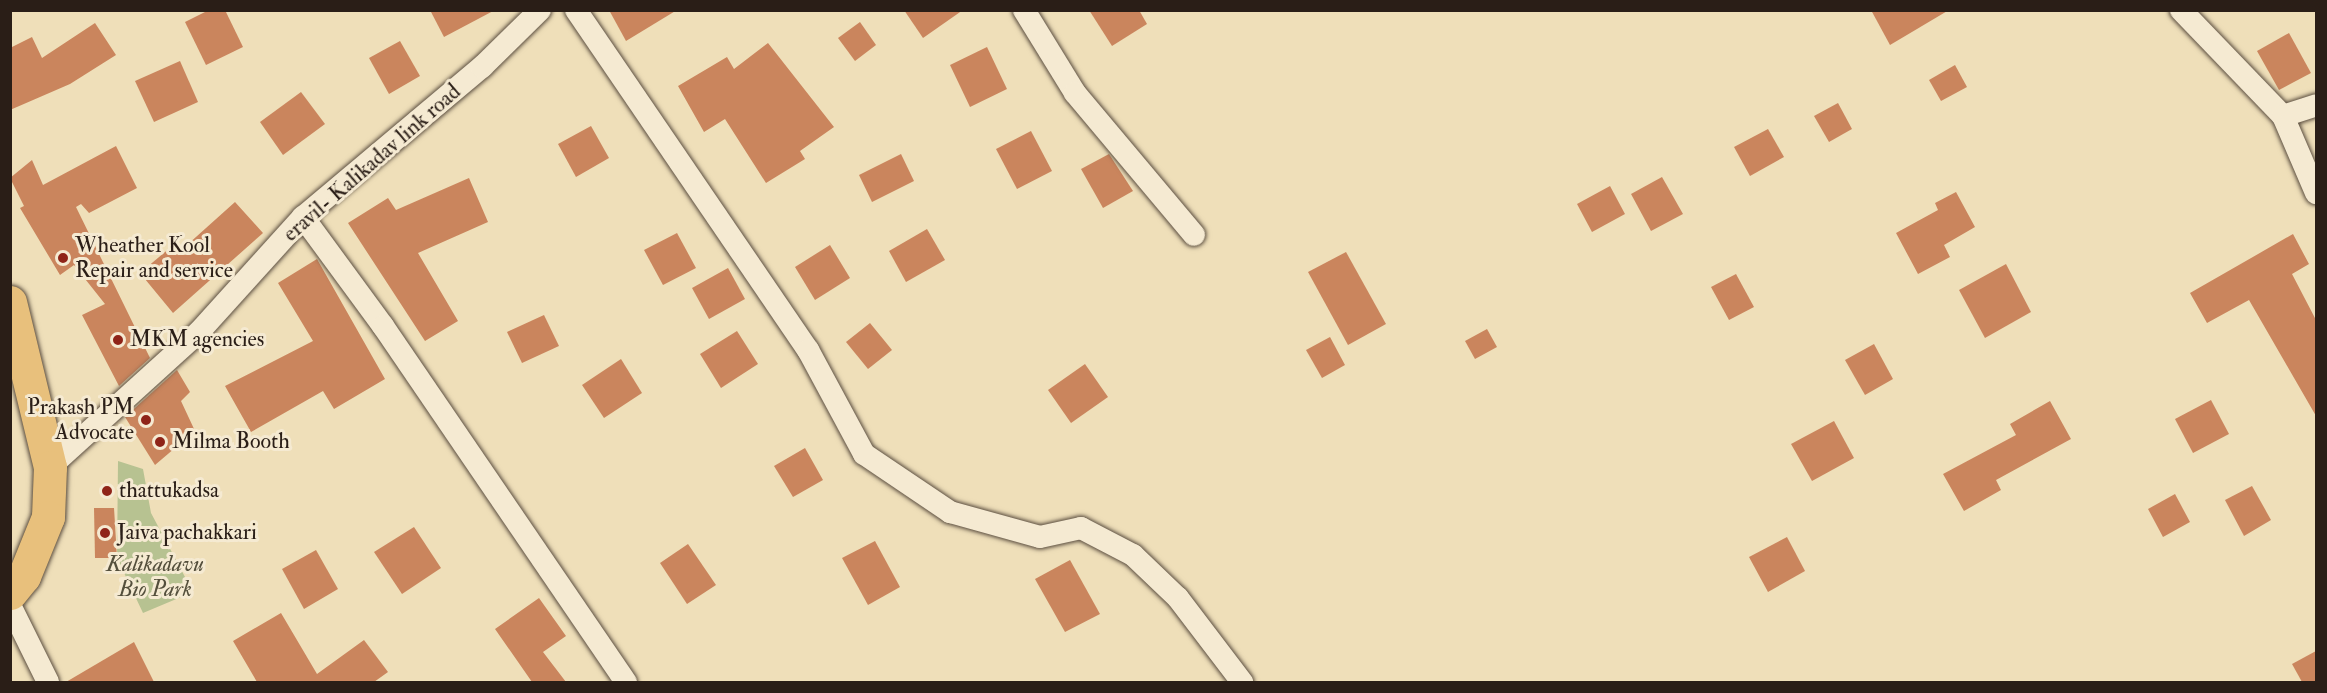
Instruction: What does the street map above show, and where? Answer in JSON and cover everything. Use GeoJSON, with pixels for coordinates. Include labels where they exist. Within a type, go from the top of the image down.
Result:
{"type":"FeatureCollection","features":[{"type":"Feature","properties":{"kind":"highway"},"geometry":{"type":"LineString","coordinates":[[10,303],[50,467],[48,517],[24,576],[10,593]]}},
{"type":"Feature","properties":{"kind":"street","name":"eravil- Kalikadav link road"},"geometry":{"type":"LineString","coordinates":[[50,467],[198,333],[303,217],[482,67],[540,10]]}},
{"type":"Feature","properties":{"kind":"street"},"geometry":{"type":"LineString","coordinates":[[576,10],[808,350],[864,454],[950,512],[1040,537],[1081,528],[1133,555],[1178,598],[1242,682]]}},
{"type":"Feature","properties":{"kind":"street"},"geometry":{"type":"LineString","coordinates":[[1024,10],[1075,93],[1194,235]]}},
{"type":"Feature","properties":{"kind":"street"},"geometry":{"type":"LineString","coordinates":[[2181,10],[2283,116],[2316,193]]}},
{"type":"Feature","properties":{"kind":"street"},"geometry":{"type":"LineString","coordinates":[[2283,116],[2316,105]]}},
{"type":"Feature","properties":{"kind":"street"},"geometry":{"type":"LineString","coordinates":[[303,217],[383,326],[626,682]]}},
{"type":"Feature","properties":{"kind":"street"},"geometry":{"type":"LineString","coordinates":[[10,605],[48,682]]}},
{"type":"Feature","properties":{"kind":"green space","name":"Kalikadavu Bio Park"},"geometry":{"type":"Polygon","coordinates":[[[118,461],[143,469],[151,513],[193,592],[143,613],[117,558],[118,461]]]}},
{"type":"Feature","properties":{"kind":"building"},"geometry":{"type":"Polygon","coordinates":[[[209,10],[225,10],[243,47],[206,65],[185,22],[209,10]]]}},
{"type":"Feature","properties":{"kind":"building"},"geometry":{"type":"Polygon","coordinates":[[[430,10],[495,10],[444,37],[430,10]]]}},
{"type":"Feature","properties":{"kind":"building"},"geometry":{"type":"Polygon","coordinates":[[[609,10],[677,10],[626,41],[609,10]]]}},
{"type":"Feature","properties":{"kind":"building"},"geometry":{"type":"Polygon","coordinates":[[[904,10],[963,10],[923,38],[904,10]]]}},
{"type":"Feature","properties":{"kind":"building"},"geometry":{"type":"Polygon","coordinates":[[[1089,10],[1139,10],[1147,24],[1112,46],[1089,10]]]}},
{"type":"Feature","properties":{"kind":"building"},"geometry":{"type":"Polygon","coordinates":[[[1871,10],[1949,10],[1890,45],[1871,10]]]}},
{"type":"Feature","properties":{"kind":"building"},"geometry":{"type":"Polygon","coordinates":[[[860,22],[876,45],[855,61],[838,38],[860,22]]]}},
{"type":"Feature","properties":{"kind":"building"},"geometry":{"type":"Polygon","coordinates":[[[95,23],[116,55],[70,84],[10,110],[10,48],[32,37],[42,58],[95,23]]]}},
{"type":"Feature","properties":{"kind":"building"},"geometry":{"type":"Polygon","coordinates":[[[2289,33],[2311,73],[2279,90],[2257,51],[2289,33]]]}},
{"type":"Feature","properties":{"kind":"building"},"geometry":{"type":"Polygon","coordinates":[[[400,41],[420,76],[389,94],[369,58],[400,41]]]}},
{"type":"Feature","properties":{"kind":"building"},"geometry":{"type":"Polygon","coordinates":[[[768,43],[834,127],[800,151],[805,159],[766,183],[725,119],[704,132],[678,86],[727,57],[734,69],[768,43]]]}},
{"type":"Feature","properties":{"kind":"building"},"geometry":{"type":"Polygon","coordinates":[[[987,47],[1007,89],[970,107],[950,65],[987,47]]]}},
{"type":"Feature","properties":{"kind":"building"},"geometry":{"type":"Polygon","coordinates":[[[180,61],[198,102],[154,122],[135,81],[180,61]]]}},
{"type":"Feature","properties":{"kind":"building"},"geometry":{"type":"Polygon","coordinates":[[[1955,65],[1967,87],[1941,101],[1929,80],[1955,65]]]}},
{"type":"Feature","properties":{"kind":"building"},"geometry":{"type":"Polygon","coordinates":[[[301,92],[325,124],[283,155],[260,122],[301,92]]]}},
{"type":"Feature","properties":{"kind":"building"},"geometry":{"type":"Polygon","coordinates":[[[1838,103],[1852,129],[1829,142],[1814,116],[1838,103]]]}},
{"type":"Feature","properties":{"kind":"building"},"geometry":{"type":"Polygon","coordinates":[[[591,126],[609,158],[576,177],[558,144],[591,126]]]}},
{"type":"Feature","properties":{"kind":"building"},"geometry":{"type":"Polygon","coordinates":[[[1768,129],[1784,157],[1750,176],[1734,147],[1768,129]]]}},
{"type":"Feature","properties":{"kind":"building"},"geometry":{"type":"Polygon","coordinates":[[[1031,131],[1052,171],[1017,189],[996,149],[1031,131]]]}},
{"type":"Feature","properties":{"kind":"building"},"geometry":{"type":"Polygon","coordinates":[[[116,146],[137,188],[89,213],[81,204],[76,207],[150,358],[119,386],[82,315],[105,304],[74,265],[60,275],[20,208],[24,206],[10,178],[32,160],[43,185],[116,146]]]}},
{"type":"Feature","properties":{"kind":"building"},"geometry":{"type":"Polygon","coordinates":[[[901,154],[914,181],[872,202],[859,175],[901,154]]]}},
{"type":"Feature","properties":{"kind":"building"},"geometry":{"type":"Polygon","coordinates":[[[1109,154],[1133,191],[1103,208],[1081,169],[1109,154]]]}},
{"type":"Feature","properties":{"kind":"building"},"geometry":{"type":"Polygon","coordinates":[[[1662,177],[1683,214],[1651,231],[1631,194],[1662,177]]]}},
{"type":"Feature","properties":{"kind":"building"},"geometry":{"type":"Polygon","coordinates":[[[469,178],[488,222],[418,253],[458,321],[425,341],[348,223],[388,198],[396,210],[469,178]]]}},
{"type":"Feature","properties":{"kind":"building"},"geometry":{"type":"Polygon","coordinates":[[[1610,186],[1625,214],[1592,232],[1577,204],[1610,186]]]}},
{"type":"Feature","properties":{"kind":"building"},"geometry":{"type":"Polygon","coordinates":[[[1956,192],[1975,227],[1944,245],[1950,257],[1918,274],[1896,233],[1938,210],[1935,203],[1956,192]]]}},
{"type":"Feature","properties":{"kind":"building"},"geometry":{"type":"Polygon","coordinates":[[[235,202],[263,233],[173,313],[140,273],[171,247],[177,254],[235,202]]]}},
{"type":"Feature","properties":{"kind":"building"},"geometry":{"type":"Polygon","coordinates":[[[927,229],[945,260],[906,282],[889,251],[927,229]]]}},
{"type":"Feature","properties":{"kind":"building"},"geometry":{"type":"Polygon","coordinates":[[[677,233],[696,268],[663,285],[644,250],[677,233]]]}},
{"type":"Feature","properties":{"kind":"building"},"geometry":{"type":"Polygon","coordinates":[[[2293,234],[2309,264],[2292,274],[2316,320],[2316,416],[2249,300],[2207,323],[2190,293],[2293,234]]]}},
{"type":"Feature","properties":{"kind":"building"},"geometry":{"type":"Polygon","coordinates":[[[830,245],[850,278],[815,300],[795,267],[830,245]]]}},
{"type":"Feature","properties":{"kind":"building"},"geometry":{"type":"Polygon","coordinates":[[[1346,252],[1386,324],[1348,345],[1308,272],[1346,252]]]}},
{"type":"Feature","properties":{"kind":"building"},"geometry":{"type":"Polygon","coordinates":[[[317,259],[385,379],[334,409],[323,391],[251,432],[225,386],[313,341],[278,283],[317,259]]]}},
{"type":"Feature","properties":{"kind":"building"},"geometry":{"type":"Polygon","coordinates":[[[2006,264],[2031,312],[1985,338],[1959,290],[2006,264]]]}},
{"type":"Feature","properties":{"kind":"building"},"geometry":{"type":"Polygon","coordinates":[[[728,268],[745,299],[709,319],[692,288],[728,268]]]}},
{"type":"Feature","properties":{"kind":"building"},"geometry":{"type":"Polygon","coordinates":[[[1736,274],[1754,307],[1729,320],[1711,287],[1736,274]]]}},
{"type":"Feature","properties":{"kind":"building"},"geometry":{"type":"Polygon","coordinates":[[[544,315],[559,346],[522,363],[507,332],[544,315]]]}},
{"type":"Feature","properties":{"kind":"building"},"geometry":{"type":"Polygon","coordinates":[[[870,323],[892,350],[868,369],[846,342],[870,323]]]}},
{"type":"Feature","properties":{"kind":"building"},"geometry":{"type":"Polygon","coordinates":[[[1487,329],[1497,347],[1475,359],[1465,341],[1487,329]]]}},
{"type":"Feature","properties":{"kind":"building"},"geometry":{"type":"Polygon","coordinates":[[[737,331],[758,364],[721,388],[700,354],[737,331]]]}},
{"type":"Feature","properties":{"kind":"building"},"geometry":{"type":"Polygon","coordinates":[[[1330,337],[1345,365],[1322,378],[1306,350],[1330,337]]]}},
{"type":"Feature","properties":{"kind":"building"},"geometry":{"type":"Polygon","coordinates":[[[1874,344],[1893,379],[1865,395],[1845,360],[1874,344]]]}},
{"type":"Feature","properties":{"kind":"building"},"geometry":{"type":"Polygon","coordinates":[[[621,359],[642,393],[604,418],[582,385],[621,359]]]}},
{"type":"Feature","properties":{"kind":"building"},"geometry":{"type":"Polygon","coordinates":[[[1085,364],[1108,397],[1071,423],[1048,390],[1085,364]]]}},
{"type":"Feature","properties":{"kind":"building"},"geometry":{"type":"Polygon","coordinates":[[[177,370],[190,392],[181,401],[195,431],[155,465],[125,417],[177,370]]]}},
{"type":"Feature","properties":{"kind":"building"},"geometry":{"type":"Polygon","coordinates":[[[2211,400],[2229,434],[2193,453],[2175,419],[2211,400]]]}},
{"type":"Feature","properties":{"kind":"building"},"geometry":{"type":"Polygon","coordinates":[[[2050,401],[2071,439],[1996,480],[2001,490],[1964,511],[1943,474],[2016,435],[2010,424],[2050,401]]]}},
{"type":"Feature","properties":{"kind":"building"},"geometry":{"type":"Polygon","coordinates":[[[1834,421],[1854,458],[1812,481],[1791,444],[1834,421]]]}},
{"type":"Feature","properties":{"kind":"building"},"geometry":{"type":"Polygon","coordinates":[[[805,448],[823,480],[793,497],[774,466],[805,448]]]}},
{"type":"Feature","properties":{"kind":"building"},"geometry":{"type":"Polygon","coordinates":[[[2252,486],[2271,520],[2244,536],[2225,500],[2252,486]]]}},
{"type":"Feature","properties":{"kind":"building"},"geometry":{"type":"Polygon","coordinates":[[[2175,494],[2190,522],[2163,537],[2148,509],[2175,494]]]}},
{"type":"Feature","properties":{"kind":"building","name":"Jaiva pachakkari"},"geometry":{"type":"Polygon","coordinates":[[[94,508],[114,508],[117,558],[95,558],[94,508]]]}},
{"type":"Feature","properties":{"kind":"building"},"geometry":{"type":"Polygon","coordinates":[[[414,527],[441,568],[402,594],[374,552],[414,527]]]}},
{"type":"Feature","properties":{"kind":"building"},"geometry":{"type":"Polygon","coordinates":[[[1787,537],[1805,571],[1768,592],[1749,557],[1787,537]]]}},
{"type":"Feature","properties":{"kind":"building"},"geometry":{"type":"Polygon","coordinates":[[[875,541],[900,587],[868,605],[842,558],[875,541]]]}},
{"type":"Feature","properties":{"kind":"building"},"geometry":{"type":"Polygon","coordinates":[[[688,544],[716,585],[687,604],[660,563],[688,544]]]}},
{"type":"Feature","properties":{"kind":"building"},"geometry":{"type":"Polygon","coordinates":[[[316,550],[338,589],[304,609],[282,569],[316,550]]]}},
{"type":"Feature","properties":{"kind":"building"},"geometry":{"type":"Polygon","coordinates":[[[1070,560],[1100,614],[1065,632],[1035,579],[1070,560]]]}},
{"type":"Feature","properties":{"kind":"building"},"geometry":{"type":"Polygon","coordinates":[[[539,598],[566,636],[543,652],[566,682],[532,682],[495,629],[539,598]]]}},
{"type":"Feature","properties":{"kind":"building"},"geometry":{"type":"Polygon","coordinates":[[[281,613],[317,674],[364,640],[388,672],[374,682],[257,682],[233,641],[281,613]]]}},
{"type":"Feature","properties":{"kind":"building"},"geometry":{"type":"Polygon","coordinates":[[[134,642],[154,682],[66,682],[134,642]]]}},
{"type":"Feature","properties":{"kind":"building"},"geometry":{"type":"Polygon","coordinates":[[[2316,651],[2316,682],[2302,682],[2292,664],[2316,651]]]}},
{"type":"Feature","properties":{"kind":"place","name":"Wheather Kool Repair and service"},"geometry":{"type":"Point","coordinates":[63,258]}},
{"type":"Feature","properties":{"kind":"place","name":"MKM agencies"},"geometry":{"type":"Point","coordinates":[118,340]}},
{"type":"Feature","properties":{"kind":"place","name":"Prakash PM Advocate"},"geometry":{"type":"Point","coordinates":[146,420]}},
{"type":"Feature","properties":{"kind":"place","name":"Milma Booth"},"geometry":{"type":"Point","coordinates":[160,442]}},
{"type":"Feature","properties":{"kind":"place","name":"thattukadsa"},"geometry":{"type":"Point","coordinates":[107,491]}},
{"type":"Feature","properties":{"kind":"place","name":"Jaiva pachakkari"},"geometry":{"type":"Point","coordinates":[105,533]}}]}
